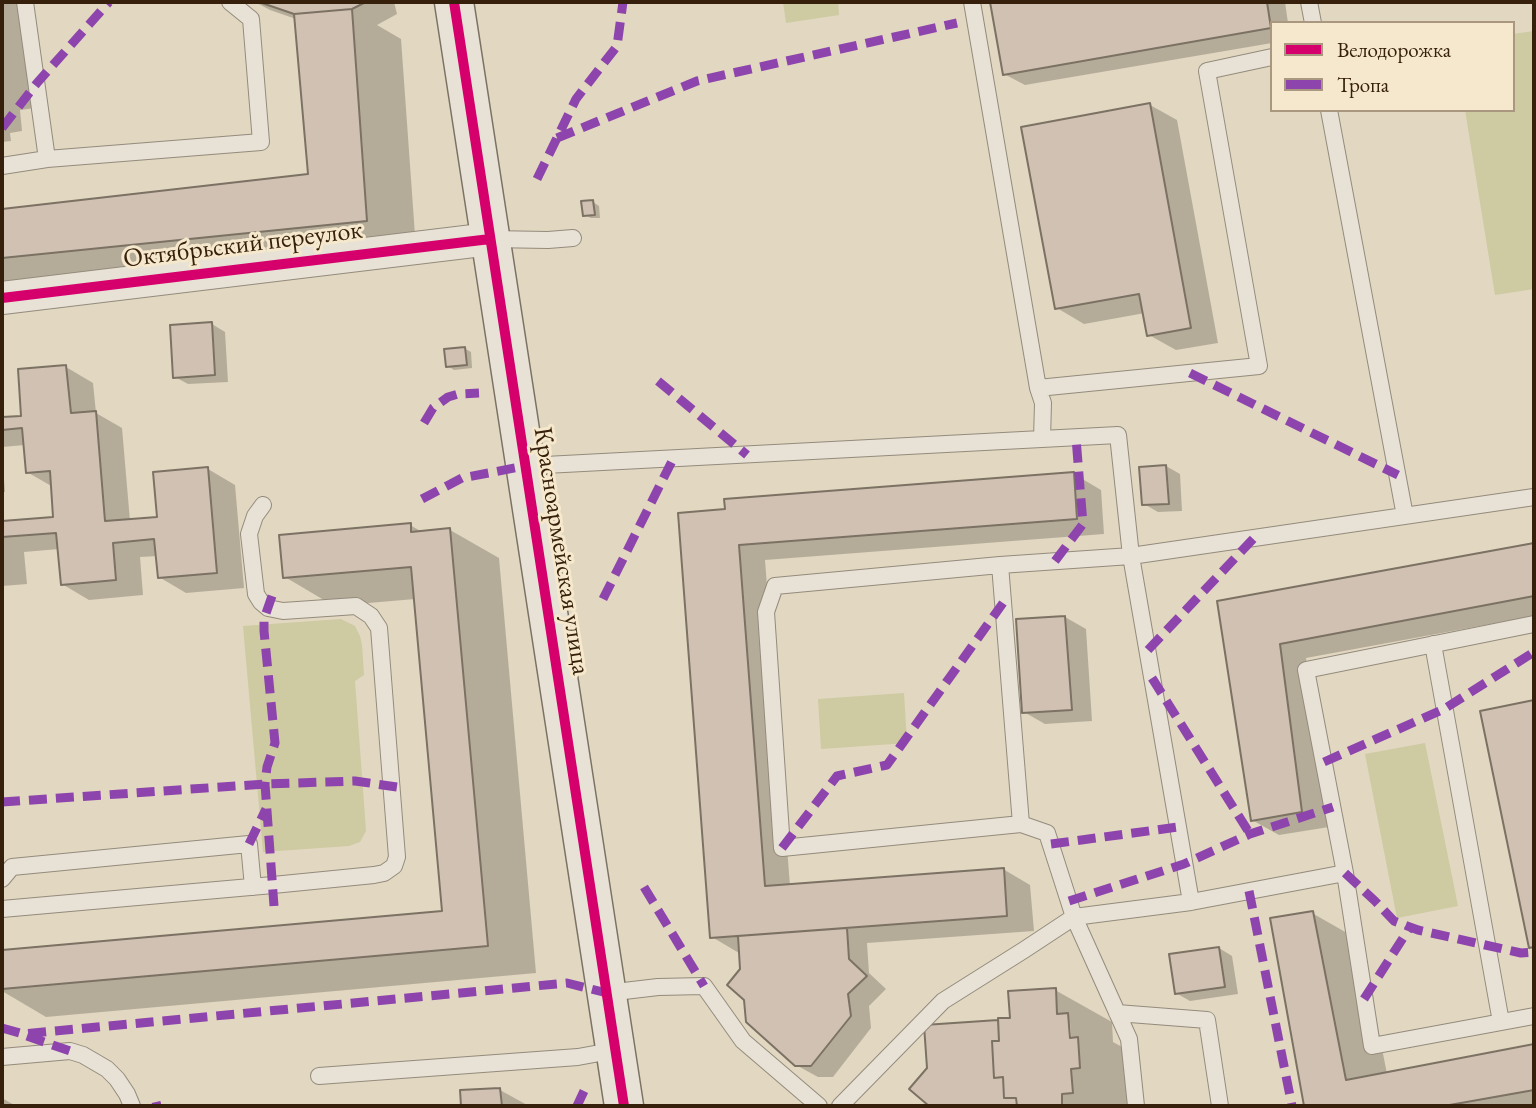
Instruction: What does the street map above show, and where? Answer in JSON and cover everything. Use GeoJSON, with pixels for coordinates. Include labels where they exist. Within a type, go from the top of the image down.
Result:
{"type":"FeatureCollection","features":[{"type":"Feature","properties":{"kind":"street","name":"Красноармейская улица"},"geometry":{"type":"LineString","coordinates":[[454,2],[624,1106]]}},
{"type":"Feature","properties":{"kind":"street","name":"Октябрьский переулок"},"geometry":{"type":"LineString","coordinates":[[2,298],[490,239]]}},
{"type":"Feature","properties":{"kind":"lane"},"geometry":{"type":"LineString","coordinates":[[25,2],[47,159]]}},
{"type":"Feature","properties":{"kind":"lane"},"geometry":{"type":"LineString","coordinates":[[2,166],[47,159],[261,142],[251,19],[230,2]]}},
{"type":"Feature","properties":{"kind":"lane"},"geometry":{"type":"LineString","coordinates":[[972,2],[1038,388],[1043,403],[1042,439]]}},
{"type":"Feature","properties":{"kind":"lane"},"geometry":{"type":"LineString","coordinates":[[1309,2],[1313,21]]}},
{"type":"Feature","properties":{"kind":"lane"},"geometry":{"type":"LineString","coordinates":[[1038,388],[1259,366],[1208,71],[1270,58]]}},
{"type":"Feature","properties":{"kind":"lane"},"geometry":{"type":"LineString","coordinates":[[1329,112],[1405,516]]}},
{"type":"Feature","properties":{"kind":"lane"},"geometry":{"type":"LineString","coordinates":[[490,239],[573,238]]}},
{"type":"Feature","properties":{"kind":"lane"},"geometry":{"type":"LineString","coordinates":[[525,466],[1118,435],[1132,556],[1191,902]]}},
{"type":"Feature","properties":{"kind":"lane"},"geometry":{"type":"LineString","coordinates":[[1136,1106],[1129,1039],[1074,917],[1047,833],[1021,824],[782,848],[766,612],[775,586],[1132,556],[1534,498]]}},
{"type":"Feature","properties":{"kind":"lane"},"geometry":{"type":"LineString","coordinates":[[2,909],[384,873],[394,866],[397,857],[379,628],[371,616],[356,606],[282,611],[272,610],[261,602],[256,594],[249,534],[255,516],[263,505]]}},
{"type":"Feature","properties":{"kind":"lane"},"geometry":{"type":"LineString","coordinates":[[1000,565],[1021,824]]}},
{"type":"Feature","properties":{"kind":"lane"},"geometry":{"type":"LineString","coordinates":[[1534,624],[1306,670],[1345,873],[1371,1046],[1534,1016]]}},
{"type":"Feature","properties":{"kind":"lane"},"geometry":{"type":"LineString","coordinates":[[1433,643],[1501,1022]]}},
{"type":"Feature","properties":{"kind":"lane"},"geometry":{"type":"LineString","coordinates":[[2,879],[12,867],[249,844],[253,887]]}},
{"type":"Feature","properties":{"kind":"lane"},"geometry":{"type":"LineString","coordinates":[[840,1106],[943,1001],[1074,917],[1191,902],[1345,873]]}},
{"type":"Feature","properties":{"kind":"lane"},"geometry":{"type":"LineString","coordinates":[[607,993],[658,986],[704,986],[743,1041],[819,1106]]}},
{"type":"Feature","properties":{"kind":"lane"},"geometry":{"type":"LineString","coordinates":[[1117,1013],[1207,1020],[1220,1106]]}},
{"type":"Feature","properties":{"kind":"lane"},"geometry":{"type":"LineString","coordinates":[[320,1076],[578,1057],[615,1050]]}},
{"type":"Feature","properties":{"kind":"lane"},"geometry":{"type":"LineString","coordinates":[[2,1057],[70,1051],[83,1055],[107,1069],[117,1079],[132,1106]]}},
{"type":"Feature","properties":{"kind":"shaded area"},"geometry":{"type":"Polygon","coordinates":[[[783,2],[838,2],[839,15],[786,23],[783,2]]]}},
{"type":"Feature","properties":{"kind":"shaded area"},"geometry":{"type":"Polygon","coordinates":[[[1534,31],[1534,289],[1495,295],[1465,112],[1515,112],[1515,34],[1534,31]]]}},
{"type":"Feature","properties":{"kind":"shaded area"},"geometry":{"type":"Polygon","coordinates":[[[341,619],[355,626],[362,645],[364,675],[355,681],[366,831],[360,842],[349,846],[263,852],[243,626],[341,619]]]}},
{"type":"Feature","properties":{"kind":"shaded area"},"geometry":{"type":"Polygon","coordinates":[[[904,693],[907,743],[821,749],[818,699],[904,693]]]}},
{"type":"Feature","properties":{"kind":"shaded area"},"geometry":{"type":"Polygon","coordinates":[[[1425,743],[1458,906],[1397,918],[1365,754],[1425,743]]]}},
{"type":"Feature","properties":{"kind":"building"},"geometry":{"type":"Polygon","coordinates":[[[259,2],[366,2],[352,9],[294,14],[259,2]]]}},
{"type":"Feature","properties":{"kind":"building"},"geometry":{"type":"Polygon","coordinates":[[[990,2],[1267,2],[1270,28],[1003,75],[990,2]]]}},
{"type":"Feature","properties":{"kind":"building"},"geometry":{"type":"Polygon","coordinates":[[[352,9],[367,221],[2,258],[2,209],[308,174],[294,14],[352,9]]]}},
{"type":"Feature","properties":{"kind":"building"},"geometry":{"type":"Polygon","coordinates":[[[1150,103],[1191,328],[1147,336],[1139,294],[1055,309],[1021,127],[1150,103]]]}},
{"type":"Feature","properties":{"kind":"building"},"geometry":{"type":"Polygon","coordinates":[[[593,200],[595,215],[583,216],[581,201],[593,200]]]}},
{"type":"Feature","properties":{"kind":"building"},"geometry":{"type":"Polygon","coordinates":[[[212,322],[215,375],[173,378],[170,325],[212,322]]]}},
{"type":"Feature","properties":{"kind":"building"},"geometry":{"type":"Polygon","coordinates":[[[465,347],[467,365],[446,367],[444,349],[465,347]]]}},
{"type":"Feature","properties":{"kind":"building"},"geometry":{"type":"Polygon","coordinates":[[[66,365],[71,413],[96,411],[105,521],[157,517],[153,472],[208,467],[217,573],[158,578],[154,539],[113,543],[116,580],[61,585],[56,533],[2,537],[2,521],[53,517],[50,471],[26,473],[22,428],[2,430],[2,417],[21,416],[18,369],[66,365]]]}},
{"type":"Feature","properties":{"kind":"building"},"geometry":{"type":"Polygon","coordinates":[[[1166,465],[1169,504],[1142,505],[1139,467],[1166,465]]]}},
{"type":"Feature","properties":{"kind":"building"},"geometry":{"type":"Polygon","coordinates":[[[1074,472],[1077,519],[739,545],[765,886],[1004,868],[1007,916],[710,938],[678,513],[725,509],[724,499],[1074,472]]]}},
{"type":"Feature","properties":{"kind":"building"},"geometry":{"type":"Polygon","coordinates":[[[411,523],[411,532],[450,528],[488,946],[2,989],[2,950],[442,911],[411,567],[283,578],[279,535],[411,523]]]}},
{"type":"Feature","properties":{"kind":"building"},"geometry":{"type":"Polygon","coordinates":[[[1534,543],[1534,596],[1280,644],[1302,812],[1251,821],[1217,601],[1534,543]]]}},
{"type":"Feature","properties":{"kind":"building"},"geometry":{"type":"Polygon","coordinates":[[[1065,616],[1072,710],[1022,713],[1016,619],[1065,616]]]}},
{"type":"Feature","properties":{"kind":"building"},"geometry":{"type":"Polygon","coordinates":[[[1534,700],[1534,947],[1529,948],[1480,711],[1534,700]]]}},
{"type":"Feature","properties":{"kind":"building"},"geometry":{"type":"Polygon","coordinates":[[[1313,911],[1346,1080],[1534,1044],[1534,1090],[1444,1106],[1304,1106],[1270,918],[1313,911]]]}},
{"type":"Feature","properties":{"kind":"building"},"geometry":{"type":"Polygon","coordinates":[[[847,928],[849,959],[867,976],[848,994],[851,1016],[811,1066],[795,1066],[746,1022],[744,1000],[727,985],[740,969],[738,936],[847,928]]]}},
{"type":"Feature","properties":{"kind":"building"},"geometry":{"type":"Polygon","coordinates":[[[1219,947],[1225,987],[1175,994],[1169,954],[1219,947]]]}},
{"type":"Feature","properties":{"kind":"building"},"geometry":{"type":"Polygon","coordinates":[[[1056,988],[1057,1014],[1068,1013],[1070,1038],[1078,1037],[1080,1068],[1071,1069],[1073,1093],[1062,1094],[1062,1106],[1017,1106],[1016,1098],[1004,1098],[1003,1077],[994,1078],[992,1041],[999,1041],[998,1018],[1010,1018],[1008,991],[1056,988]]]}},
{"type":"Feature","properties":{"kind":"building"},"geometry":{"type":"Polygon","coordinates":[[[998,1020],[999,1041],[992,1041],[994,1078],[1003,1077],[1004,1098],[1016,1098],[1017,1106],[929,1106],[909,1089],[927,1068],[924,1025],[998,1020]]]}},
{"type":"Feature","properties":{"kind":"building"},"geometry":{"type":"Polygon","coordinates":[[[500,1088],[502,1106],[461,1106],[460,1090],[500,1088]]]}},
{"type":"Feature","properties":{"kind":"marked path"},"geometry":{"type":"LineString","coordinates":[[2,128],[37,83],[109,2]]}},
{"type":"Feature","properties":{"kind":"marked path"},"geometry":{"type":"LineString","coordinates":[[537,179],[576,99],[617,46],[623,2]]}},
{"type":"Feature","properties":{"kind":"marked path"},"geometry":{"type":"LineString","coordinates":[[557,138],[697,81],[957,23]]}},
{"type":"Feature","properties":{"kind":"marked path"},"geometry":{"type":"LineString","coordinates":[[1190,373],[1398,475]]}},
{"type":"Feature","properties":{"kind":"marked path"},"geometry":{"type":"LineString","coordinates":[[658,381],[747,455]]}},
{"type":"Feature","properties":{"kind":"marked path"},"geometry":{"type":"LineString","coordinates":[[424,423],[433,408],[448,397],[479,393]]}},
{"type":"Feature","properties":{"kind":"marked path"},"geometry":{"type":"LineString","coordinates":[[1055,561],[1083,524],[1076,438]]}},
{"type":"Feature","properties":{"kind":"marked path"},"geometry":{"type":"LineString","coordinates":[[603,599],[673,459]]}},
{"type":"Feature","properties":{"kind":"marked path"},"geometry":{"type":"LineString","coordinates":[[422,499],[462,478],[525,466]]}},
{"type":"Feature","properties":{"kind":"marked path"},"geometry":{"type":"LineString","coordinates":[[1148,650],[1254,538]]}},
{"type":"Feature","properties":{"kind":"marked path"},"geometry":{"type":"LineString","coordinates":[[272,596],[264,619],[264,631],[275,743],[265,784],[274,906]]}},
{"type":"Feature","properties":{"kind":"marked path"},"geometry":{"type":"LineString","coordinates":[[782,848],[837,776],[887,765],[1003,603]]}},
{"type":"Feature","properties":{"kind":"marked path"},"geometry":{"type":"LineString","coordinates":[[1324,762],[1444,709],[1534,652]]}},
{"type":"Feature","properties":{"kind":"marked path"},"geometry":{"type":"LineString","coordinates":[[1152,678],[1250,834]]}},
{"type":"Feature","properties":{"kind":"marked path"},"geometry":{"type":"LineString","coordinates":[[2,802],[265,784],[355,781],[404,788]]}},
{"type":"Feature","properties":{"kind":"marked path"},"geometry":{"type":"LineString","coordinates":[[1069,901],[1184,864],[1250,834],[1333,807]]}},
{"type":"Feature","properties":{"kind":"marked path"},"geometry":{"type":"LineString","coordinates":[[249,844],[266,809]]}},
{"type":"Feature","properties":{"kind":"marked path"},"geometry":{"type":"LineString","coordinates":[[1051,844],[1178,827]]}},
{"type":"Feature","properties":{"kind":"marked path"},"geometry":{"type":"LineString","coordinates":[[1345,873],[1394,921],[1418,930],[1521,953],[1534,952]]}},
{"type":"Feature","properties":{"kind":"marked path"},"geometry":{"type":"LineString","coordinates":[[644,887],[704,986]]}},
{"type":"Feature","properties":{"kind":"marked path"},"geometry":{"type":"LineString","coordinates":[[1249,891],[1292,1106]]}},
{"type":"Feature","properties":{"kind":"marked path"},"geometry":{"type":"LineString","coordinates":[[1364,999],[1410,927]]}},
{"type":"Feature","properties":{"kind":"marked path"},"geometry":{"type":"LineString","coordinates":[[2,1028],[23,1034],[567,983],[607,993]]}},
{"type":"Feature","properties":{"kind":"marked path"},"geometry":{"type":"LineString","coordinates":[[27,1036],[70,1051]]}},
{"type":"Feature","properties":{"kind":"marked path"},"geometry":{"type":"LineString","coordinates":[[577,1106],[584,1091]]}},
{"type":"Feature","properties":{"kind":"marked path"},"geometry":{"type":"LineString","coordinates":[[156,1102],[157,1106]]}},
{"type":"Feature","properties":{"kind":"cycle path"},"geometry":{"type":"LineString","coordinates":[[454,2],[624,1106]]}},
{"type":"Feature","properties":{"kind":"cycle path"},"geometry":{"type":"LineString","coordinates":[[2,298],[490,239]]}}]}
